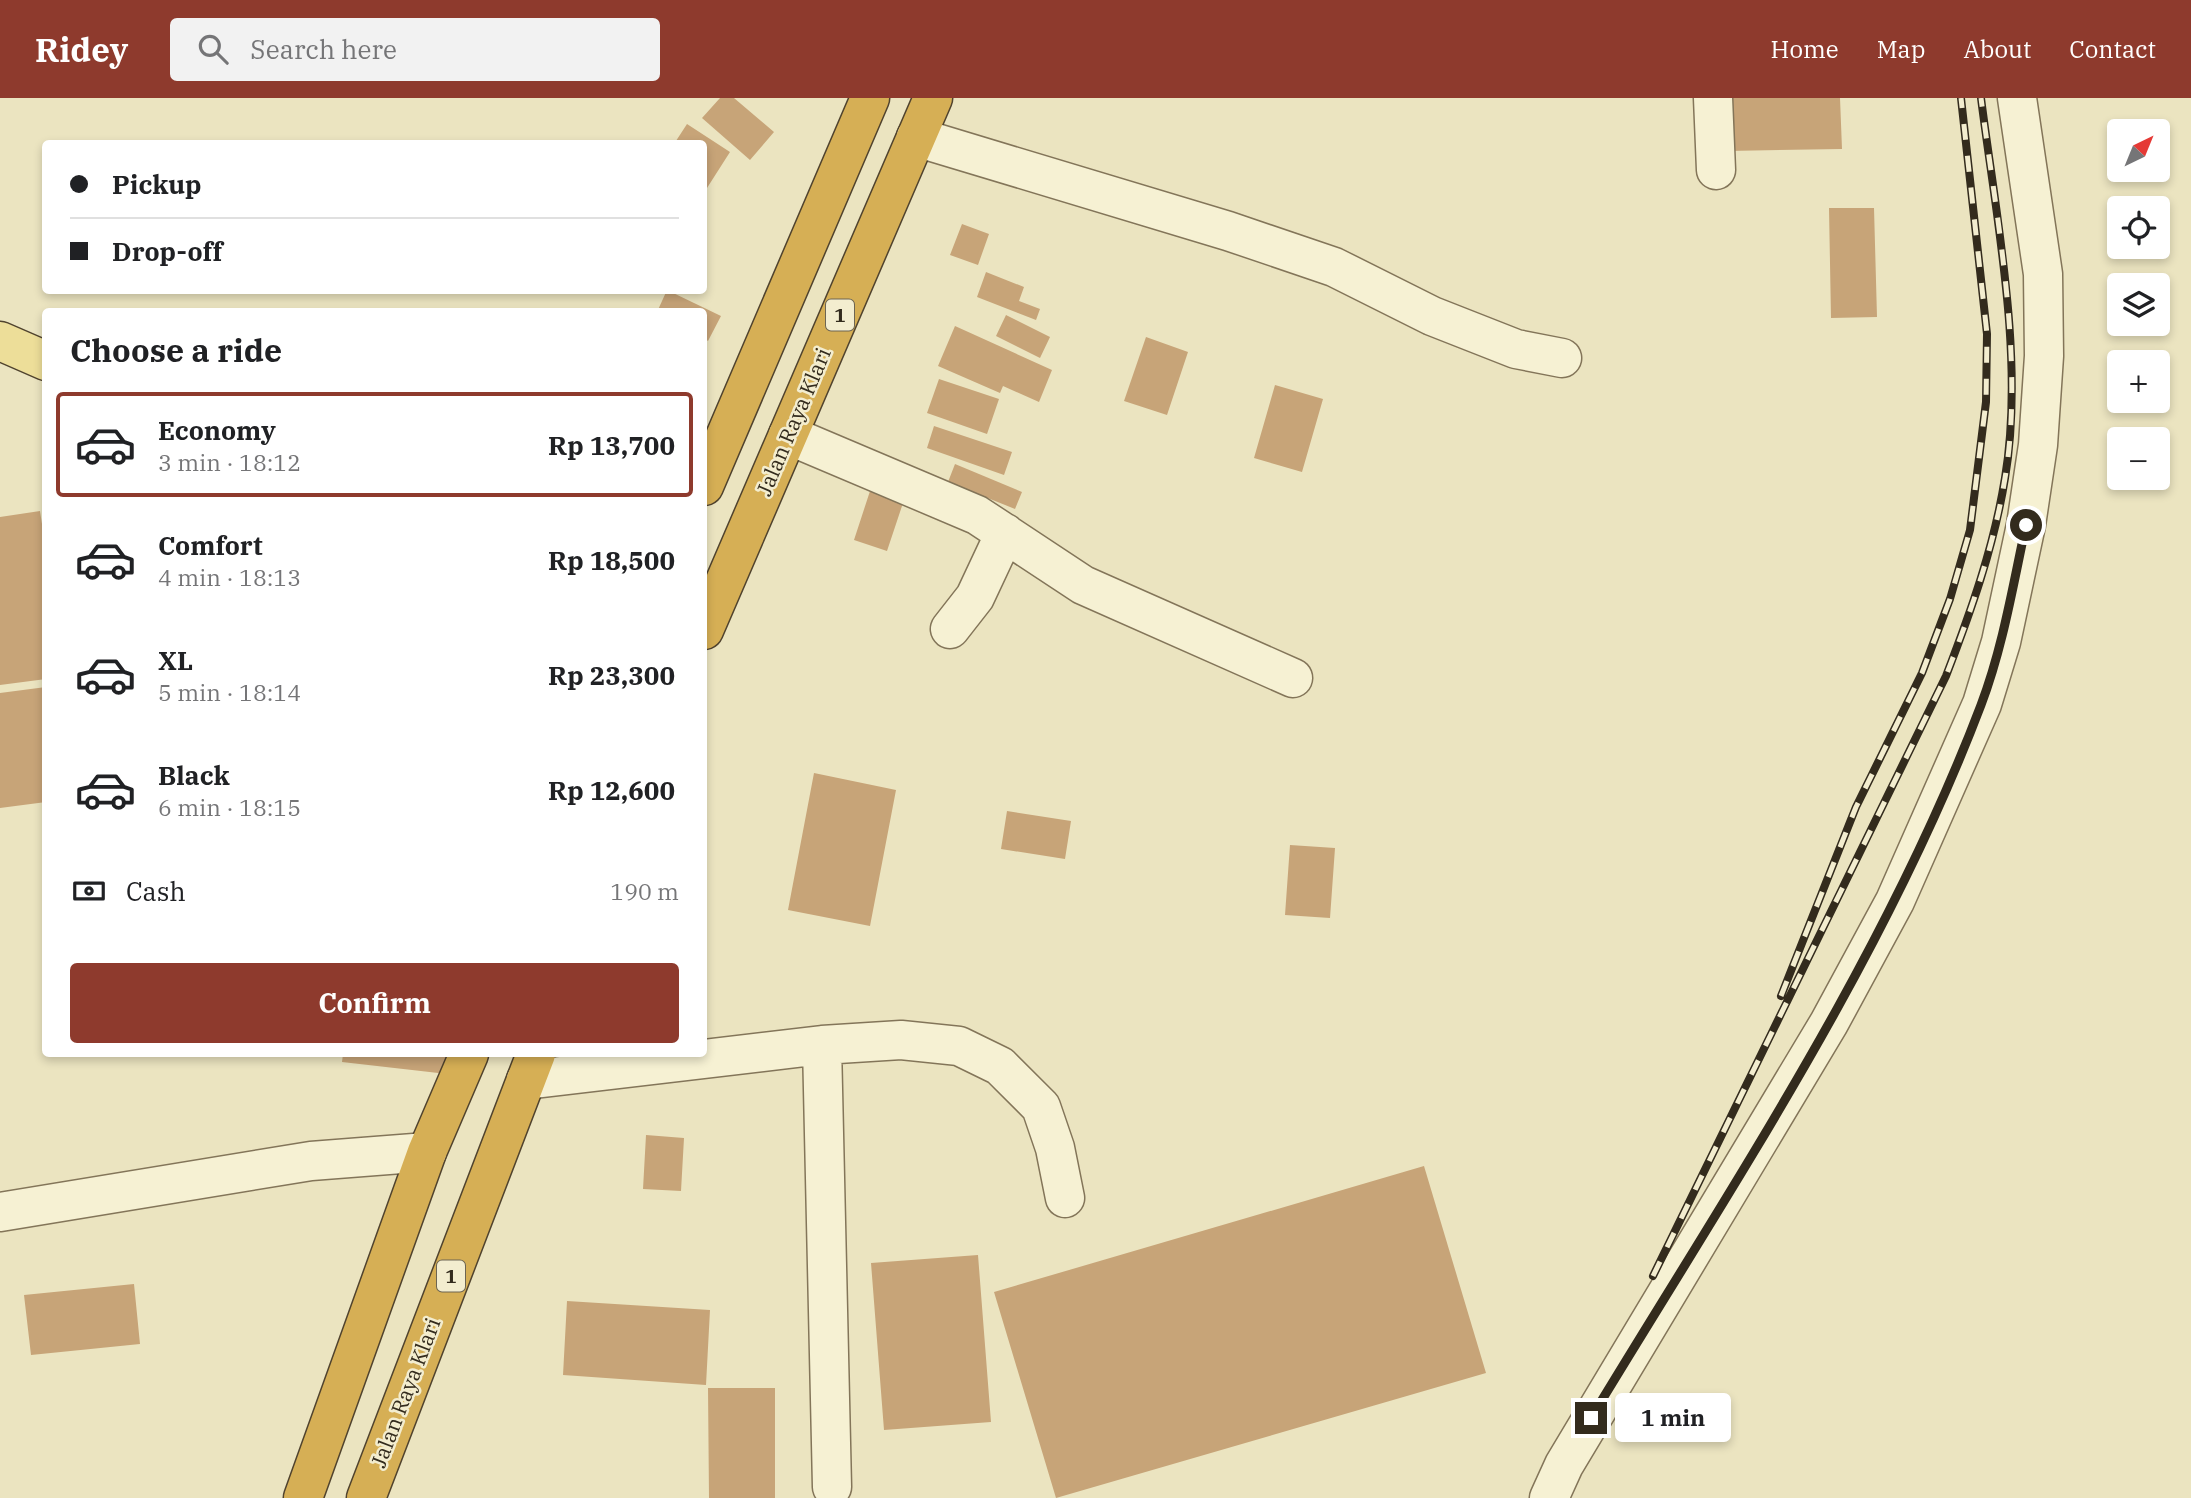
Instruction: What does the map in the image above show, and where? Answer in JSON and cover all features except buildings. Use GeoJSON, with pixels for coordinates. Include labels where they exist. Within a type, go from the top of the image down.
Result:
{"type":"FeatureCollection","features":[{"type":"Feature","properties":{"kind":"highway"},"geometry":{"type":"LineString","coordinates":[[707,479],[870,98]]}},
{"type":"Feature","properties":{"kind":"highway","name":"Jalan Raya Klari"},"geometry":{"type":"LineString","coordinates":[[707,611],[715,572],[788,435],[933,98]]}},
{"type":"Feature","properties":{"kind":"highway"},"geometry":{"type":"LineString","coordinates":[[707,435],[740,402]]}},
{"type":"Feature","properties":{"kind":"highway"},"geometry":{"type":"LineString","coordinates":[[303,1498],[428,1152],[468,1057]]}},
{"type":"Feature","properties":{"kind":"highway","name":"Jalan Raya Klari"},"geometry":{"type":"LineString","coordinates":[[366,1498],[531,1067]]}},
{"type":"Feature","properties":{"kind":"main road"},"geometry":{"type":"LineString","coordinates":[[0,341],[42,359]]}},
{"type":"Feature","properties":{"kind":"street"},"geometry":{"type":"LineString","coordinates":[[1713,98],[1716,170]]}},
{"type":"Feature","properties":{"kind":"street"},"geometry":{"type":"LineString","coordinates":[[1549,1498],[1563,1465],[1829,1023],[1895,901],[1982,704],[2001,642],[2026,525],[2038,445],[2045,356],[2043,274],[2017,98]]}},
{"type":"Feature","properties":{"kind":"street"},"geometry":{"type":"LineString","coordinates":[[916,137],[1322,263],[1432,316],[1516,349],[1562,358]]}},
{"type":"Feature","properties":{"kind":"street"},"geometry":{"type":"LineString","coordinates":[[788,435],[977,515],[1083,585],[1293,678]]}},
{"type":"Feature","properties":{"kind":"street"},"geometry":{"type":"LineString","coordinates":[[950,629],[975,597],[1004,533]]}},
{"type":"Feature","properties":{"kind":"street"},"geometry":{"type":"LineString","coordinates":[[707,1054],[901,1040],[959,1046],[1000,1066],[1041,1107],[1055,1148],[1065,1198]]}},
{"type":"Feature","properties":{"kind":"street"},"geometry":{"type":"LineString","coordinates":[[822,1045],[832,1486]]}},
{"type":"Feature","properties":{"kind":"street"},"geometry":{"type":"LineString","coordinates":[[531,1067],[663,1057]]}},
{"type":"Feature","properties":{"kind":"street"},"geometry":{"type":"LineString","coordinates":[[0,1212],[311,1161],[428,1152]]}},
{"type":"Feature","properties":{"kind":"railway"},"geometry":{"type":"LineString","coordinates":[[1781,996],[1856,807],[1922,673],[1950,599],[1970,530],[1986,402],[1987,334],[1961,98]]}},
{"type":"Feature","properties":{"kind":"railway"},"geometry":{"type":"LineString","coordinates":[[1653,1276],[1946,676],[1988,554],[2005,478],[2012,385],[2006,288],[1981,98]]}},
{"type":"Feature","properties":{"kind":"route"},"geometry":{"type":"LineString","coordinates":[[1591,1418],[1829,1023],[1895,901],[1982,704],[2001,642],[2026,525]]}}]}
